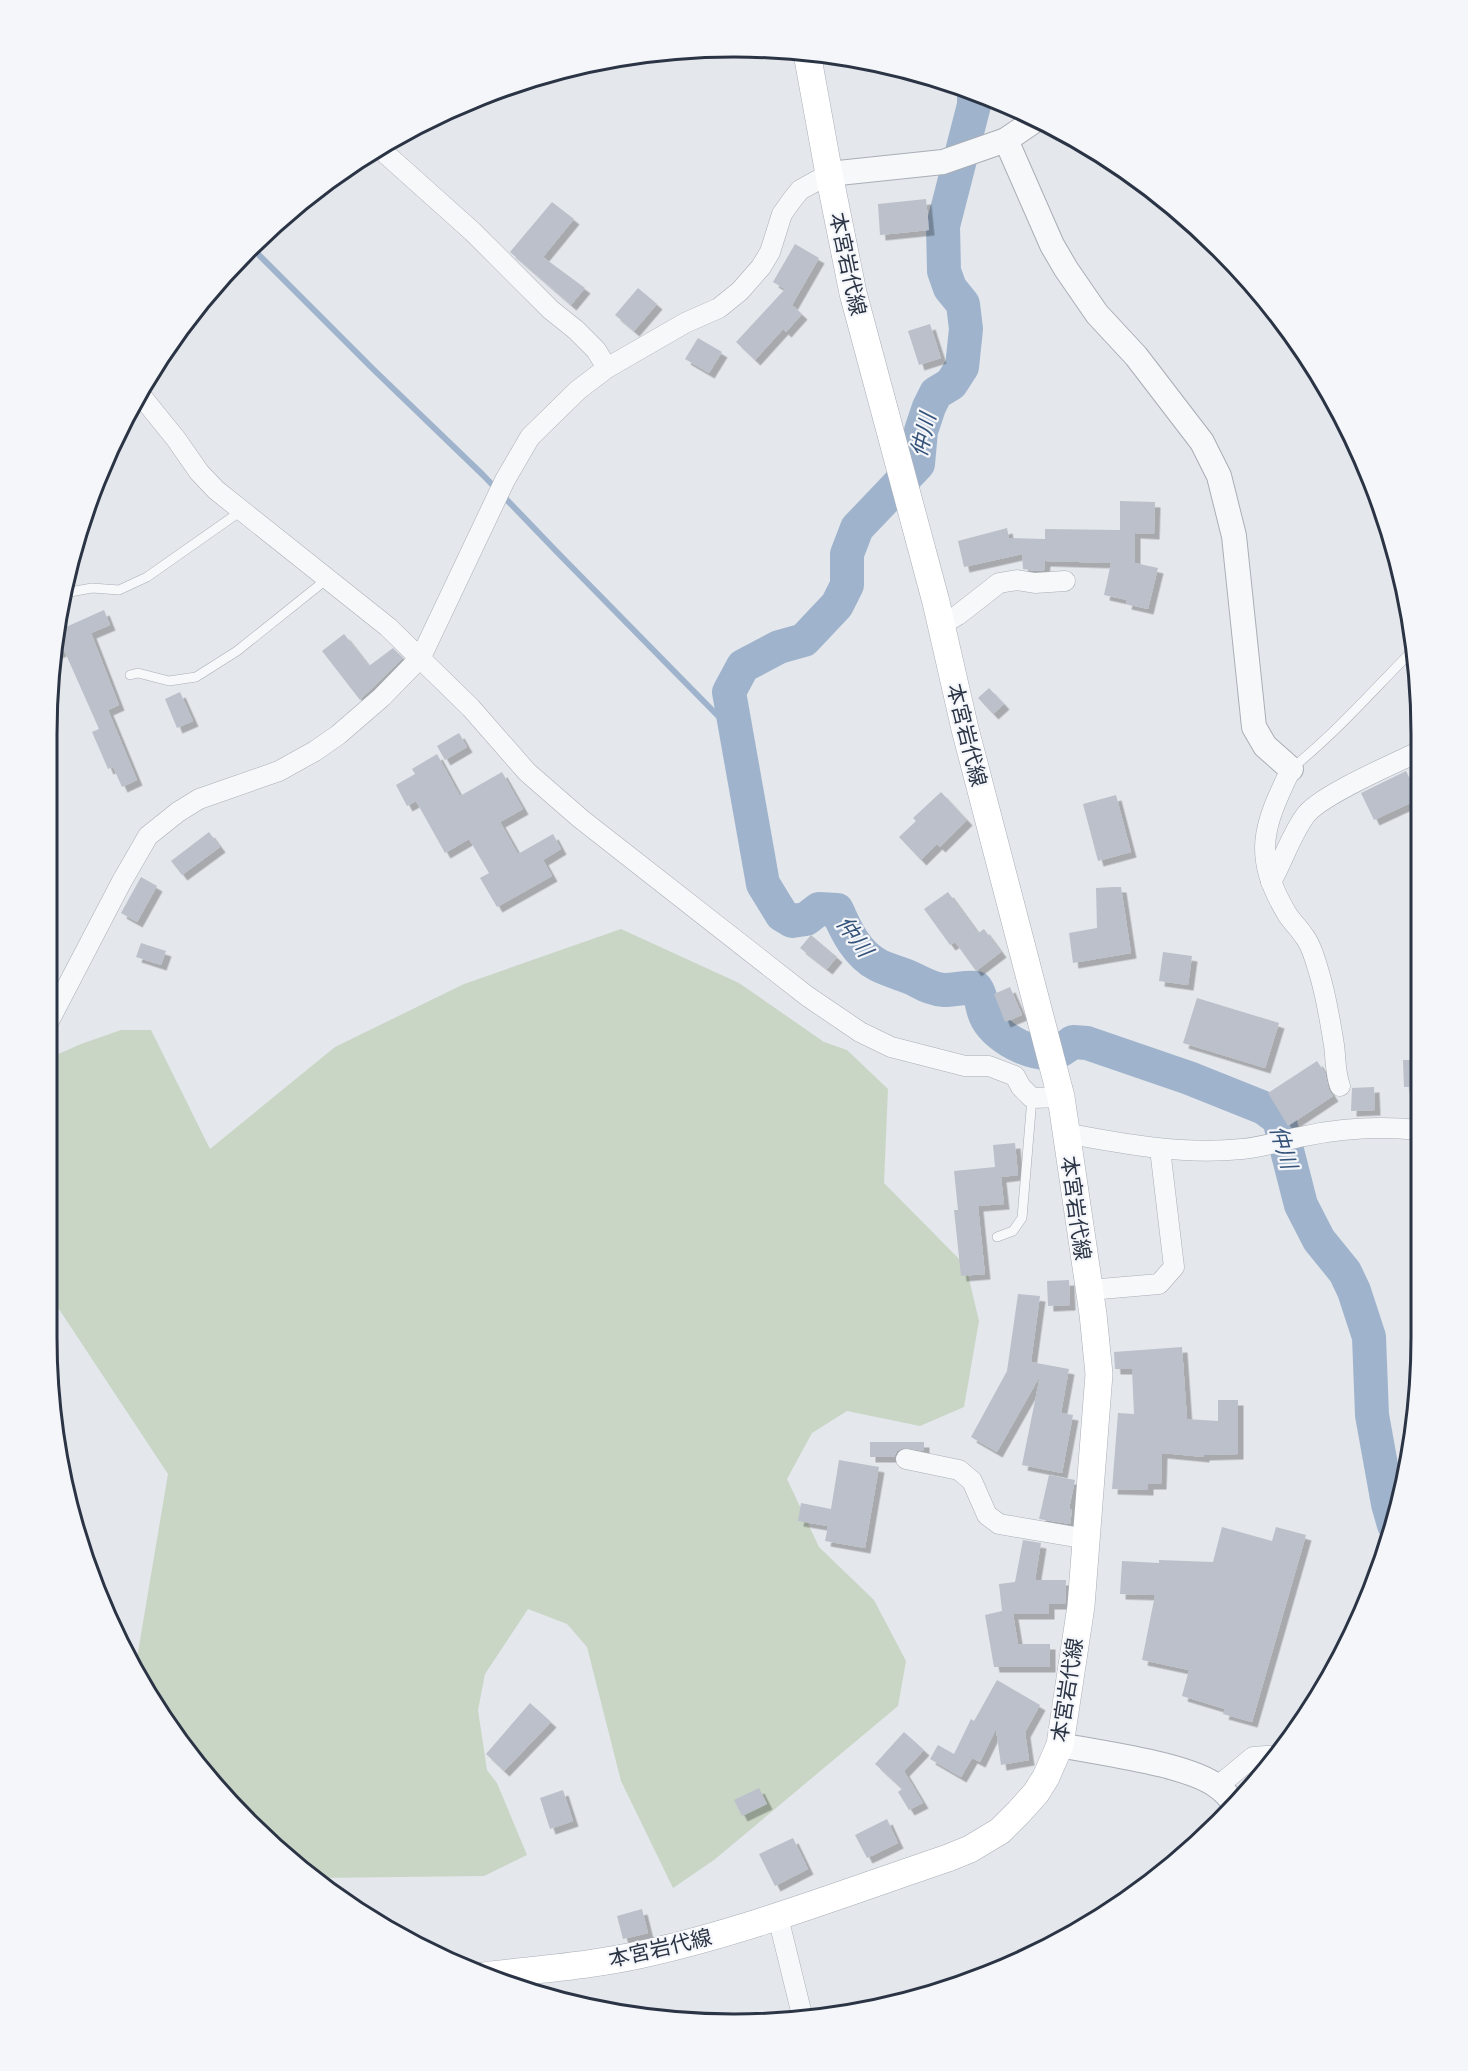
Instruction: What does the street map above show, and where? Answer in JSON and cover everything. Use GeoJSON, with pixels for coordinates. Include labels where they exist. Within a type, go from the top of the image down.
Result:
{"type":"FeatureCollection","features":[{"type":"Feature","properties":{"kind":"main road","name":"本宮岩代線"},"geometry":{"type":"LineString","coordinates":[[505,1974],[558,1968],[641,1954],[778,1917],[948,1858],[1000,1832],[1036,1793],[1060,1745],[1081,1606],[1099,1374],[1061,1097],[964,729],[941,625],[853,293],[809,61]]}},
{"type":"Feature","properties":{"kind":"street"},"geometry":{"type":"LineString","coordinates":[[57,1004],[148,836],[178,812],[199,799],[279,771],[315,751],[338,735],[382,697],[421,657],[505,480],[530,437],[578,390],[607,368],[685,323],[719,308],[740,291],[761,267],[770,252],[782,214],[800,190],[829,174],[943,162],[1006,140],[1028,125]]}},
{"type":"Feature","properties":{"kind":"street"},"geometry":{"type":"LineString","coordinates":[[1006,140],[1052,244],[1066,268],[1097,314],[1136,356],[1202,442],[1219,476],[1234,536],[1254,727],[1264,746],[1292,769],[1277,798],[1267,825],[1264,852],[1271,882],[1289,917],[1306,938],[1317,964],[1324,989],[1336,1058],[1336,1075],[1340,1086]]}},
{"type":"Feature","properties":{"kind":"street"},"geometry":{"type":"LineString","coordinates":[[387,154],[473,232],[551,310],[576,330],[596,350],[607,368]]}},
{"type":"Feature","properties":{"kind":"street"},"geometry":{"type":"LineString","coordinates":[[145,401],[199,472],[241,511],[388,627],[421,657],[471,708],[527,772],[581,819],[807,996],[860,1032],[891,1047],[965,1066],[989,1066],[1016,1076],[1021,1087],[1032,1098],[1061,1097]]}},
{"type":"Feature","properties":{"kind":"street"},"geometry":{"type":"LineString","coordinates":[[941,625],[958,615],[999,583],[1017,580],[1035,583],[1065,581]]}},
{"type":"Feature","properties":{"kind":"street"},"geometry":{"type":"LineString","coordinates":[[1271,882],[1281,865],[1288,844],[1306,814],[1331,795],[1411,755]]}},
{"type":"Feature","properties":{"kind":"street"},"geometry":{"type":"LineString","coordinates":[[1065,1133],[1160,1149],[1242,1149],[1351,1128],[1411,1129]]}},
{"type":"Feature","properties":{"kind":"street"},"geometry":{"type":"LineString","coordinates":[[1089,1290],[1159,1284],[1174,1267],[1160,1149]]}},
{"type":"Feature","properties":{"kind":"street"},"geometry":{"type":"LineString","coordinates":[[906,1460],[959,1470],[972,1481],[987,1515],[999,1524],[1087,1539]]}},
{"type":"Feature","properties":{"kind":"street"},"geometry":{"type":"LineString","coordinates":[[1060,1745],[1171,1767],[1218,1786],[1229,1798]]}},
{"type":"Feature","properties":{"kind":"street"},"geometry":{"type":"LineString","coordinates":[[1218,1786],[1253,1757],[1265,1756]]}},
{"type":"Feature","properties":{"kind":"street"},"geometry":{"type":"LineString","coordinates":[[778,1917],[801,2010]]}},
{"type":"Feature","properties":{"kind":"lane"},"geometry":{"type":"LineString","coordinates":[[72,591],[86,588],[123,588],[147,577],[241,511]]}},
{"type":"Feature","properties":{"kind":"lane"},"geometry":{"type":"LineString","coordinates":[[130,675],[138,673],[169,681],[196,677],[237,651],[327,579]]}},
{"type":"Feature","properties":{"kind":"lane"},"geometry":{"type":"LineString","coordinates":[[1292,769],[1349,718],[1406,657]]}},
{"type":"Feature","properties":{"kind":"lane"},"geometry":{"type":"LineString","coordinates":[[998,1237],[1013,1231],[1022,1218],[1032,1098]]}},
{"type":"Feature","properties":{"kind":"green space"},"geometry":{"type":"Polygon","coordinates":[[[621,929],[739,983],[824,1042],[847,1050],[888,1089],[884,1183],[966,1266],[979,1321],[964,1407],[920,1426],[847,1411],[812,1433],[787,1479],[819,1547],[874,1600],[906,1661],[898,1706],[714,1860],[673,1888],[621,1781],[587,1647],[567,1624],[528,1609],[485,1674],[478,1710],[487,1770],[497,1783],[527,1855],[484,1876],[327,1878],[255,1816],[225,1783],[171,1713],[137,1656],[168,1474],[57,1306],[57,1055],[121,1030],[151,1030],[210,1149],[335,1047],[464,984],[621,929]]]}},
{"type":"Feature","properties":{"kind":"building"},"geometry":{"type":"Polygon","coordinates":[[[926,199],[929,230],[880,235],[878,204],[926,199]]]}},
{"type":"Feature","properties":{"kind":"building"},"geometry":{"type":"Polygon","coordinates":[[[552,202],[574,219],[543,257],[585,288],[571,305],[510,252],[552,202]]]}},
{"type":"Feature","properties":{"kind":"building"},"geometry":{"type":"Polygon","coordinates":[[[795,244],[819,258],[792,305],[802,314],[786,332],[783,329],[755,360],[736,342],[785,289],[773,282],[795,244]]]}},
{"type":"Feature","properties":{"kind":"building"},"geometry":{"type":"Polygon","coordinates":[[[638,288],[657,304],[634,331],[615,315],[638,288]]]}},
{"type":"Feature","properties":{"kind":"building"},"geometry":{"type":"Polygon","coordinates":[[[930,324],[941,358],[919,365],[908,331],[930,324]]]}},
{"type":"Feature","properties":{"kind":"building"},"geometry":{"type":"Polygon","coordinates":[[[698,338],[722,352],[709,373],[685,359],[698,338]]]}},
{"type":"Feature","properties":{"kind":"building"},"geometry":{"type":"Polygon","coordinates":[[[1120,501],[1155,502],[1154,534],[1135,533],[1135,563],[1158,568],[1148,609],[1126,604],[1127,600],[1104,595],[1111,563],[1045,561],[1044,570],[1036,571],[1023,569],[1022,554],[964,567],[958,541],[1007,528],[1009,538],[1045,539],[1045,529],[1120,530],[1120,501]]]}},
{"type":"Feature","properties":{"kind":"building"},"geometry":{"type":"Polygon","coordinates":[[[104,610],[110,625],[91,633],[119,705],[108,710],[137,780],[122,787],[113,767],[108,769],[92,732],[99,729],[62,651],[66,627],[104,610]]]}},
{"type":"Feature","properties":{"kind":"building"},"geometry":{"type":"Polygon","coordinates":[[[344,634],[369,666],[393,648],[403,658],[360,700],[322,651],[344,634]]]}},
{"type":"Feature","properties":{"kind":"building"},"geometry":{"type":"Polygon","coordinates":[[[989,688],[1004,704],[993,714],[978,698],[989,688]]]}},
{"type":"Feature","properties":{"kind":"building"},"geometry":{"type":"Polygon","coordinates":[[[180,692],[193,721],[177,728],[165,699],[180,692]]]}},
{"type":"Feature","properties":{"kind":"building"},"geometry":{"type":"Polygon","coordinates":[[[459,733],[467,747],[445,760],[437,746],[459,733]]]}},
{"type":"Feature","properties":{"kind":"building"},"geometry":{"type":"Polygon","coordinates":[[[437,754],[460,796],[502,772],[523,809],[500,822],[518,854],[553,834],[561,849],[543,860],[552,876],[497,907],[480,878],[489,873],[469,839],[445,853],[416,801],[407,806],[396,785],[415,774],[412,769],[437,754]]]}},
{"type":"Feature","properties":{"kind":"building"},"geometry":{"type":"Polygon","coordinates":[[[1406,771],[1411,781],[1411,803],[1374,820],[1361,793],[1406,771]]]}},
{"type":"Feature","properties":{"kind":"building"},"geometry":{"type":"Polygon","coordinates":[[[941,792],[967,820],[940,847],[937,844],[921,860],[899,837],[916,821],[913,818],[941,792]]]}},
{"type":"Feature","properties":{"kind":"building"},"geometry":{"type":"Polygon","coordinates":[[[1116,795],[1131,852],[1098,861],[1083,804],[1116,795]]]}},
{"type":"Feature","properties":{"kind":"building"},"geometry":{"type":"Polygon","coordinates":[[[209,832],[220,847],[182,875],[171,861],[209,832]]]}},
{"type":"Feature","properties":{"kind":"building"},"geometry":{"type":"Polygon","coordinates":[[[141,877],[157,886],[137,922],[121,913],[141,877]]]}},
{"type":"Feature","properties":{"kind":"building"},"geometry":{"type":"Polygon","coordinates":[[[1121,887],[1131,953],[1073,963],[1069,933],[1097,928],[1096,888],[1121,887]]]}},
{"type":"Feature","properties":{"kind":"building"},"geometry":{"type":"Polygon","coordinates":[[[948,892],[978,933],[984,929],[1001,952],[976,971],[955,942],[950,945],[924,909],[948,892]]]}},
{"type":"Feature","properties":{"kind":"building"},"geometry":{"type":"Polygon","coordinates":[[[811,935],[837,957],[827,969],[800,948],[811,935]]]}},
{"type":"Feature","properties":{"kind":"building"},"geometry":{"type":"Polygon","coordinates":[[[141,943],[166,951],[161,965],[136,957],[141,943]]]}},
{"type":"Feature","properties":{"kind":"building"},"geometry":{"type":"Polygon","coordinates":[[[1163,952],[1192,956],[1188,985],[1159,981],[1163,952]]]}},
{"type":"Feature","properties":{"kind":"building"},"geometry":{"type":"Polygon","coordinates":[[[1010,987],[1022,1015],[1005,1022],[994,994],[1010,987]]]}},
{"type":"Feature","properties":{"kind":"building"},"geometry":{"type":"Polygon","coordinates":[[[1197,998],[1279,1023],[1265,1068],[1183,1043],[1197,998]]]}},
{"type":"Feature","properties":{"kind":"building"},"geometry":{"type":"Polygon","coordinates":[[[1403,1060],[1411,1060],[1411,1087],[1404,1087],[1403,1060]]]}},
{"type":"Feature","properties":{"kind":"building"},"geometry":{"type":"Polygon","coordinates":[[[1317,1061],[1325,1073],[1329,1090],[1333,1096],[1288,1126],[1268,1093],[1317,1061]]]}},
{"type":"Feature","properties":{"kind":"building"},"geometry":{"type":"Polygon","coordinates":[[[1374,1087],[1375,1110],[1351,1111],[1352,1088],[1374,1087]]]}},
{"type":"Feature","properties":{"kind":"building"},"geometry":{"type":"Polygon","coordinates":[[[1015,1143],[1018,1175],[1001,1177],[1004,1204],[978,1206],[985,1274],[961,1276],[954,1210],[958,1210],[954,1171],[995,1167],[993,1145],[1015,1143]]]}},
{"type":"Feature","properties":{"kind":"building"},"geometry":{"type":"Polygon","coordinates":[[[1069,1280],[1070,1305],[1048,1306],[1047,1281],[1069,1280]]]}},
{"type":"Feature","properties":{"kind":"building"},"geometry":{"type":"Polygon","coordinates":[[[1018,1294],[1040,1296],[1031,1362],[1069,1369],[1061,1413],[1073,1415],[1062,1473],[1022,1465],[1040,1376],[997,1452],[971,1437],[1007,1371],[1018,1294]]]}},
{"type":"Feature","properties":{"kind":"building"},"geometry":{"type":"Polygon","coordinates":[[[1182,1347],[1187,1419],[1218,1421],[1218,1400],[1238,1400],[1238,1454],[1204,1455],[1204,1457],[1162,1453],[1161,1484],[1148,1484],[1148,1490],[1112,1489],[1118,1413],[1134,1414],[1132,1369],[1115,1369],[1114,1352],[1182,1347]]]}},
{"type":"Feature","properties":{"kind":"building"},"geometry":{"type":"Polygon","coordinates":[[[870,1442],[924,1442],[924,1451],[903,1448],[897,1451],[894,1457],[870,1457],[870,1442]]]}},
{"type":"Feature","properties":{"kind":"building"},"geometry":{"type":"Polygon","coordinates":[[[839,1460],[879,1467],[865,1548],[825,1541],[828,1526],[798,1521],[801,1503],[831,1509],[839,1460]]]}},
{"type":"Feature","properties":{"kind":"building"},"geometry":{"type":"Polygon","coordinates":[[[1049,1475],[1075,1480],[1069,1509],[1072,1510],[1070,1524],[1039,1519],[1049,1475]]]}},
{"type":"Feature","properties":{"kind":"building"},"geometry":{"type":"Polygon","coordinates":[[[1222,1527],[1272,1541],[1276,1527],[1306,1535],[1252,1722],[1223,1714],[1225,1709],[1182,1696],[1189,1670],[1142,1660],[1155,1595],[1120,1594],[1122,1561],[1213,1562],[1222,1527]]]}},
{"type":"Feature","properties":{"kind":"building"},"geometry":{"type":"Polygon","coordinates":[[[1023,1540],[1041,1543],[1035,1580],[1066,1580],[1065,1604],[1049,1604],[1049,1614],[1013,1614],[1018,1644],[1050,1644],[1050,1667],[994,1667],[985,1615],[1002,1611],[999,1584],[1015,1582],[1023,1540]]]}},
{"type":"Feature","properties":{"kind":"building"},"geometry":{"type":"Polygon","coordinates":[[[997,1680],[1040,1705],[1025,1732],[1029,1760],[1001,1765],[996,1729],[980,1762],[972,1758],[961,1777],[930,1759],[938,1745],[954,1754],[971,1719],[974,1721],[997,1680]]]}},
{"type":"Feature","properties":{"kind":"building"},"geometry":{"type":"Polygon","coordinates":[[[530,1703],[551,1722],[504,1771],[486,1754],[530,1703]]]}},
{"type":"Feature","properties":{"kind":"building"},"geometry":{"type":"Polygon","coordinates":[[[904,1732],[924,1750],[904,1771],[923,1803],[909,1810],[898,1792],[902,1789],[875,1764],[904,1732]]]}},
{"type":"Feature","properties":{"kind":"building"},"geometry":{"type":"Polygon","coordinates":[[[759,1788],[767,1804],[742,1816],[734,1800],[759,1788]]]}},
{"type":"Feature","properties":{"kind":"building"},"geometry":{"type":"Polygon","coordinates":[[[563,1790],[573,1821],[550,1829],[540,1798],[563,1790]]]}},
{"type":"Feature","properties":{"kind":"building"},"geometry":{"type":"Polygon","coordinates":[[[887,1819],[898,1843],[867,1858],[855,1835],[887,1819]]]}},
{"type":"Feature","properties":{"kind":"building"},"geometry":{"type":"Polygon","coordinates":[[[793,1838],[808,1869],[775,1886],[759,1854],[793,1838]]]}},
{"type":"Feature","properties":{"kind":"building"},"geometry":{"type":"Polygon","coordinates":[[[642,1909],[648,1933],[623,1939],[617,1916],[642,1909]]]}},
{"type":"Feature","properties":{"kind":"waterway","name":"仲川"},"geometry":{"type":"LineString","coordinates":[[974,102],[943,226],[944,271],[950,288],[963,304],[966,329],[962,367],[951,384],[936,393],[929,407],[921,431],[918,464],[857,528],[847,554],[847,585],[837,605],[804,640],[779,647],[743,666],[729,692],[763,884],[782,915],[792,921],[806,919],[819,909],[837,910],[848,934],[858,948],[878,965],[930,987],[948,990],[976,988],[985,1015],[993,1027],[1020,1046],[1041,1052],[1052,1052],[1061,1050],[1073,1042],[1087,1043],[1189,1078],[1264,1108],[1279,1119],[1301,1205],[1319,1240],[1345,1272],[1354,1291],[1369,1337],[1372,1415],[1389,1508]]}},
{"type":"Feature","properties":{"kind":"waterway"},"geometry":{"type":"LineString","coordinates":[[257,253],[483,475],[724,722],[729,692]]}}]}
